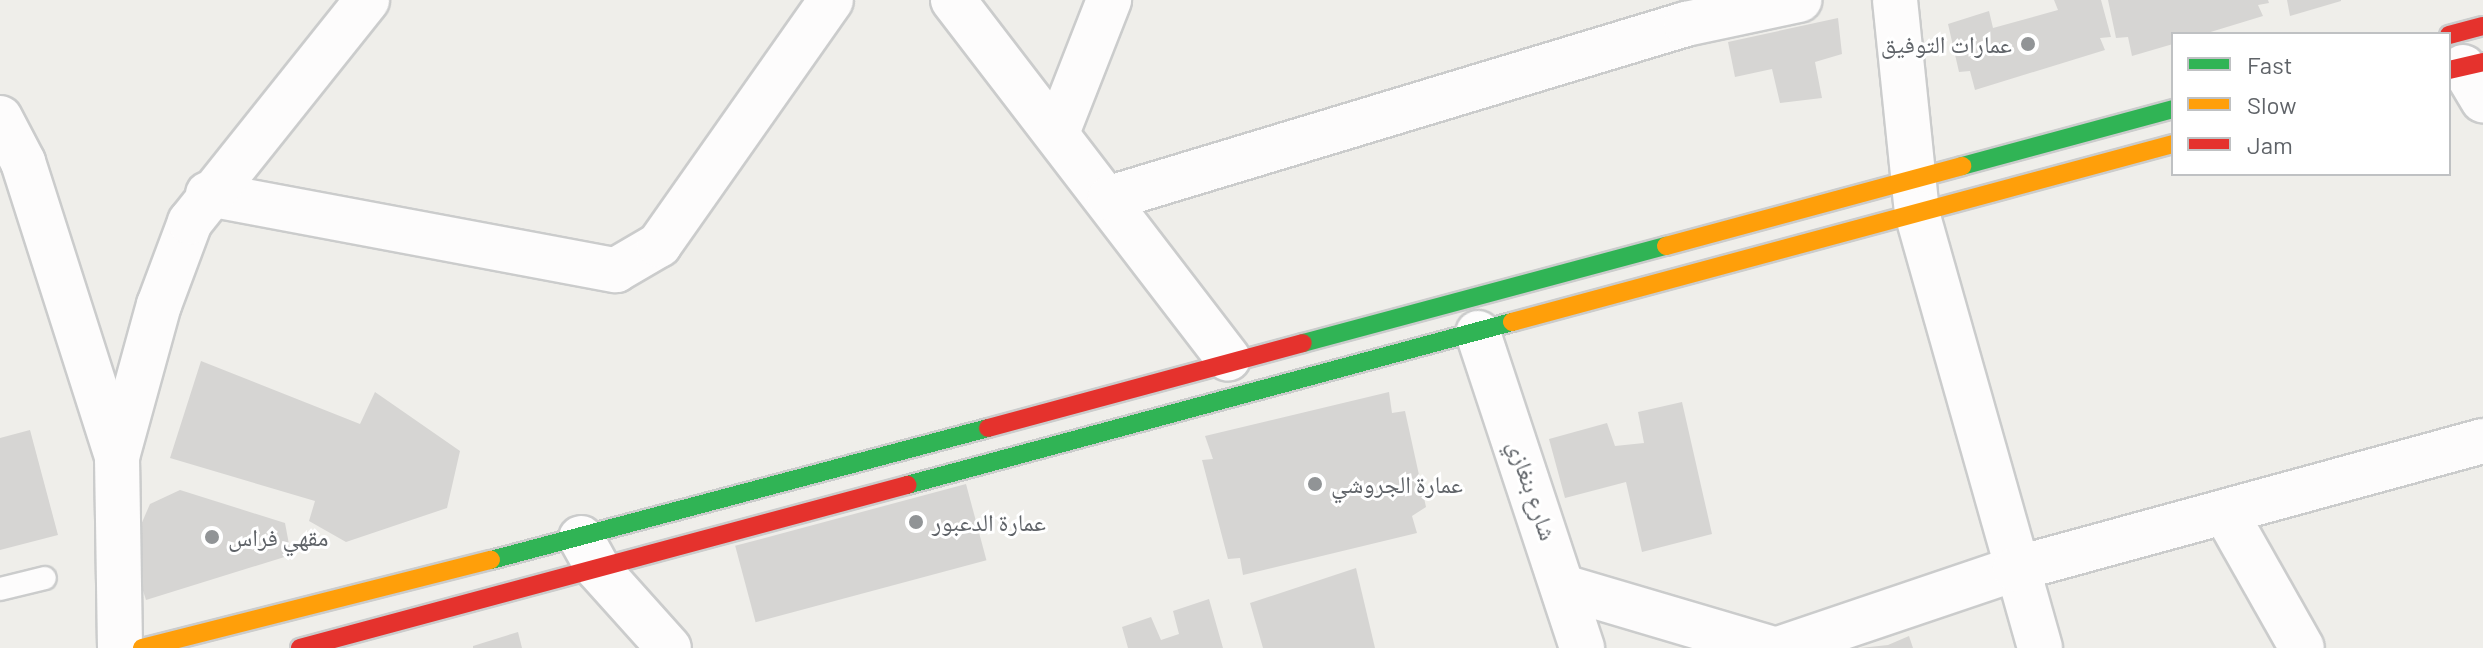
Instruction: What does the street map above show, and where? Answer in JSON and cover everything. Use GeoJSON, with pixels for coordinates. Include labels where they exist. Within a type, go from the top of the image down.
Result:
{"type":"FeatureCollection","features":[{"type":"Feature","properties":{"kind":"highway"},"geometry":{"type":"LineString","coordinates":[[2465,67],[2483,26]]}},
{"type":"Feature","properties":{"kind":"highway"},"geometry":{"type":"LineString","coordinates":[[142,648],[589,553],[1478,333],[1914,196],[2171,110]]}},
{"type":"Feature","properties":{"kind":"highway"},"geometry":{"type":"LineString","coordinates":[[300,648],[589,553],[1228,359],[1914,196],[2171,144]]}},
{"type":"Feature","properties":{"kind":"street"},"geometry":{"type":"LineString","coordinates":[[120,648],[117,457],[162,294],[208,194],[367,0]]}},
{"type":"Feature","properties":{"kind":"street"},"geometry":{"type":"LineString","coordinates":[[208,194],[616,270],[659,245],[831,0]]}},
{"type":"Feature","properties":{"kind":"street"},"geometry":{"type":"LineString","coordinates":[[953,0],[1110,198],[1228,359]]}},
{"type":"Feature","properties":{"kind":"street"},"geometry":{"type":"LineString","coordinates":[[1057,133],[1109,0]]}},
{"type":"Feature","properties":{"kind":"street"},"geometry":{"type":"LineString","coordinates":[[1648,0],[1686,24]]}},
{"type":"Feature","properties":{"kind":"street"},"geometry":{"type":"LineString","coordinates":[[1110,198],[1686,24],[1799,0]]}},
{"type":"Feature","properties":{"kind":"street"},"geometry":{"type":"LineString","coordinates":[[1895,0],[1914,196],[2015,569],[2040,648]]}},
{"type":"Feature","properties":{"kind":"street"},"geometry":{"type":"LineString","coordinates":[[0,118],[23,162],[117,457]]}},
{"type":"Feature","properties":{"kind":"street","name":"شارع بنغازي"},"geometry":{"type":"LineString","coordinates":[[1478,333],[1567,588],[1582,648]]}},
{"type":"Feature","properties":{"kind":"street"},"geometry":{"type":"LineString","coordinates":[[1781,648],[2015,569],[2483,441]]}},
{"type":"Feature","properties":{"kind":"street"},"geometry":{"type":"LineString","coordinates":[[2225,512],[2302,648]]}},
{"type":"Feature","properties":{"kind":"street"},"geometry":{"type":"LineString","coordinates":[[589,553],[669,648]]}},
{"type":"Feature","properties":{"kind":"street"},"geometry":{"type":"LineString","coordinates":[[1567,588],[1770,648]]}},
{"type":"Feature","properties":{"kind":"lane"},"geometry":{"type":"LineString","coordinates":[[0,589],[45,578]]}},
{"type":"Feature","properties":{"kind":"building","name":"عمارات التوفيق"},"geometry":{"type":"Polygon","coordinates":[[[2054,0],[2101,0],[2111,37],[2100,38],[2105,50],[1975,90],[1970,71],[1959,72],[1948,24],[1989,11],[1993,28],[2058,10],[2054,0]]]}},
{"type":"Feature","properties":{"kind":"building"},"geometry":{"type":"Polygon","coordinates":[[[2108,0],[2268,0],[2269,3],[2258,5],[2263,16],[2211,32],[2171,32],[2171,45],[2132,56],[2128,37],[2116,38],[2108,0]]]}},
{"type":"Feature","properties":{"kind":"building"},"geometry":{"type":"Polygon","coordinates":[[[2287,0],[2341,0],[2341,1],[2290,16],[2287,0]]]}},
{"type":"Feature","properties":{"kind":"building"},"geometry":{"type":"Polygon","coordinates":[[[1838,18],[1842,54],[1815,62],[1822,98],[1780,103],[1772,69],[1735,77],[1728,42],[1838,18]]]}},
{"type":"Feature","properties":{"kind":"building"},"geometry":{"type":"Polygon","coordinates":[[[201,361],[360,424],[375,392],[460,451],[447,508],[346,542],[309,521],[315,501],[170,458],[201,361]]]}},
{"type":"Feature","properties":{"kind":"building","name":"عمارة الجروشي"},"geometry":{"type":"Polygon","coordinates":[[[1389,392],[1392,413],[1405,411],[1426,507],[1412,516],[1417,533],[1243,575],[1240,558],[1228,559],[1202,460],[1213,459],[1205,436],[1389,392]]]}},
{"type":"Feature","properties":{"kind":"building"},"geometry":{"type":"Polygon","coordinates":[[[1682,402],[1712,534],[1642,552],[1626,482],[1565,498],[1549,439],[1607,423],[1615,446],[1644,443],[1638,412],[1682,402]]]}},
{"type":"Feature","properties":{"kind":"building"},"geometry":{"type":"Polygon","coordinates":[[[30,430],[58,535],[0,550],[0,438],[30,430]]]}},
{"type":"Feature","properties":{"kind":"building","name":"عمارة الدعبور"},"geometry":{"type":"Polygon","coordinates":[[[966,484],[986,560],[756,622],[735,546],[966,484]]]}},
{"type":"Feature","properties":{"kind":"building","name":"مقهي فراس"},"geometry":{"type":"Polygon","coordinates":[[[180,490],[285,523],[291,555],[146,600],[130,550],[150,504],[180,490]]]}},
{"type":"Feature","properties":{"kind":"building"},"geometry":{"type":"Polygon","coordinates":[[[1356,568],[1375,648],[1263,648],[1250,603],[1356,568]]]}},
{"type":"Feature","properties":{"kind":"building"},"geometry":{"type":"Polygon","coordinates":[[[1209,599],[1223,648],[1128,648],[1122,627],[1151,617],[1161,640],[1179,634],[1173,611],[1209,599]]]}},
{"type":"Feature","properties":{"kind":"building"},"geometry":{"type":"Polygon","coordinates":[[[518,632],[522,648],[473,648],[473,646],[518,632]]]}},
{"type":"Feature","properties":{"kind":"building"},"geometry":{"type":"Polygon","coordinates":[[[1909,636],[1913,648],[1860,648],[1888,645],[1909,636]]]}},
{"type":"Feature","properties":{"kind":"traffic: fast"},"geometry":{"type":"LineString","coordinates":[[1962,166],[2171,110]]}},
{"type":"Feature","properties":{"kind":"traffic: fast"},"geometry":{"type":"LineString","coordinates":[[1303,343],[1666,246]]}},
{"type":"Feature","properties":{"kind":"traffic: fast"},"geometry":{"type":"LineString","coordinates":[[907,485],[1512,322]]}},
{"type":"Feature","properties":{"kind":"traffic: fast"},"geometry":{"type":"LineString","coordinates":[[491,560],[988,428]]}},
{"type":"Feature","properties":{"kind":"traffic: slow"},"geometry":{"type":"LineString","coordinates":[[1512,322],[2171,145]]}},
{"type":"Feature","properties":{"kind":"traffic: slow"},"geometry":{"type":"LineString","coordinates":[[1666,246],[1962,166]]}},
{"type":"Feature","properties":{"kind":"traffic: slow"},"geometry":{"type":"LineString","coordinates":[[142,648],[491,560]]}},
{"type":"Feature","properties":{"kind":"traffic: jam"},"geometry":{"type":"LineString","coordinates":[[2451,34],[2483,26]]}},
{"type":"Feature","properties":{"kind":"traffic: jam"},"geometry":{"type":"LineString","coordinates":[[2451,70],[2483,62]]}},
{"type":"Feature","properties":{"kind":"traffic: jam"},"geometry":{"type":"LineString","coordinates":[[988,428],[1303,343]]}},
{"type":"Feature","properties":{"kind":"traffic: jam"},"geometry":{"type":"LineString","coordinates":[[300,648],[907,485]]}},
{"type":"Feature","properties":{"kind":"place","name":"عمارات التوفيق"},"geometry":{"type":"Point","coordinates":[2028,44]}},
{"type":"Feature","properties":{"kind":"place","name":"عمارة الجروشي"},"geometry":{"type":"Point","coordinates":[1315,484]}},
{"type":"Feature","properties":{"kind":"place","name":"عمارة الدعبور"},"geometry":{"type":"Point","coordinates":[916,522]}},
{"type":"Feature","properties":{"kind":"place","name":"مقهي فراس"},"geometry":{"type":"Point","coordinates":[212,537]}}]}
